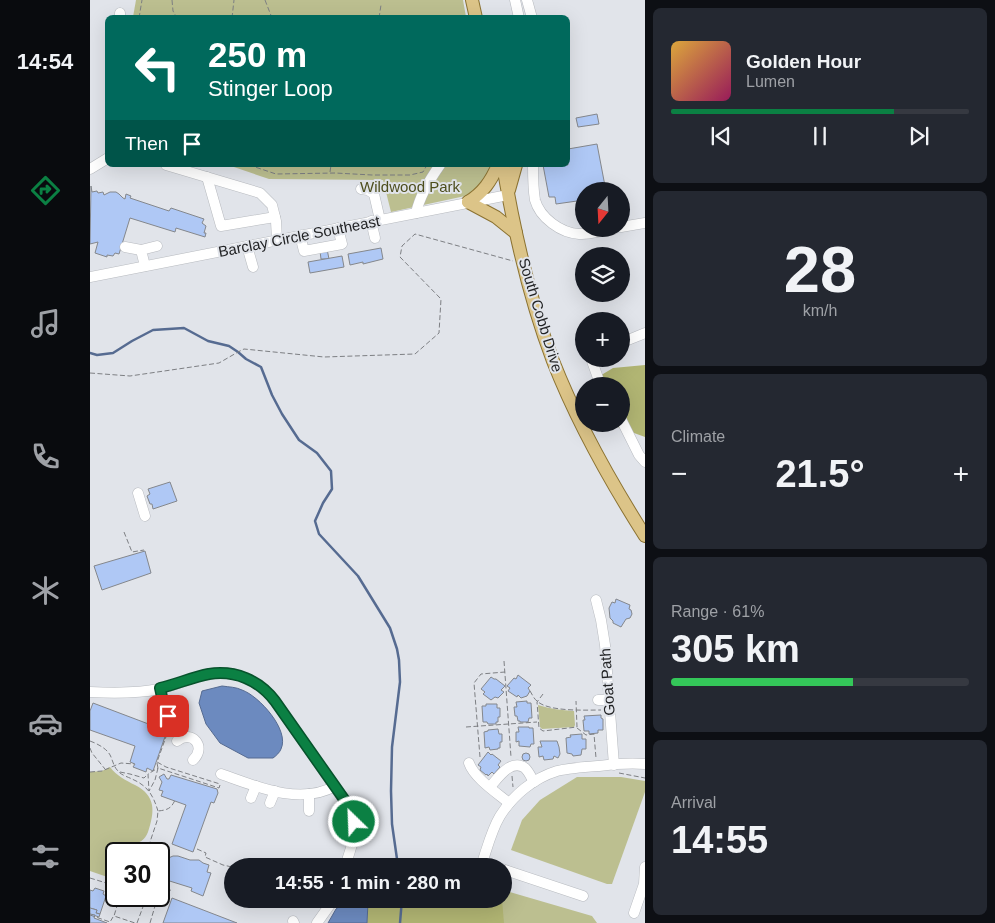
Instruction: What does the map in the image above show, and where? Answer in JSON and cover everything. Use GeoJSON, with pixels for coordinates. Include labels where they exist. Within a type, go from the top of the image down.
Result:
{"type":"FeatureCollection","features":[{"type":"Feature","properties":{"kind":"main road"},"geometry":{"type":"LineString","coordinates":[[472,0],[475,15]]}},
{"type":"Feature","properties":{"kind":"main road"},"geometry":{"type":"LineString","coordinates":[[468,202],[483,191],[497,167]]}},
{"type":"Feature","properties":{"kind":"main road","name":"South Cobb Drive"},"geometry":{"type":"LineString","coordinates":[[503,167],[523,264],[541,326],[562,383],[605,469],[645,536]]}},
{"type":"Feature","properties":{"kind":"main road"},"geometry":{"type":"LineString","coordinates":[[508,195],[515,167]]}},
{"type":"Feature","properties":{"kind":"main road"},"geometry":{"type":"LineString","coordinates":[[468,202],[496,217],[516,233]]}},
{"type":"Feature","properties":{"kind":"street"},"geometry":{"type":"LineString","coordinates":[[515,0],[518,15]]}},
{"type":"Feature","properties":{"kind":"street"},"geometry":{"type":"LineString","coordinates":[[527,0],[531,15]]}},
{"type":"Feature","properties":{"kind":"street"},"geometry":{"type":"LineString","coordinates":[[90,169],[105,160]]}},
{"type":"Feature","properties":{"kind":"street"},"geometry":{"type":"LineString","coordinates":[[173,167],[260,193],[272,205],[278,219],[277,240]]}},
{"type":"Feature","properties":{"kind":"street"},"geometry":{"type":"LineString","coordinates":[[416,213],[417,206],[429,180],[439,167]]}},
{"type":"Feature","properties":{"kind":"street"},"geometry":{"type":"LineString","coordinates":[[534,167],[535,199],[539,209],[548,221],[560,229],[575,233]]}},
{"type":"Feature","properties":{"kind":"street"},"geometry":{"type":"LineString","coordinates":[[206,177],[221,226],[278,219]]}},
{"type":"Feature","properties":{"kind":"street"},"geometry":{"type":"LineString","coordinates":[[361,189],[374,194],[375,238]]}},
{"type":"Feature","properties":{"kind":"street","name":"Barclay Circle Southeast"},"geometry":{"type":"LineString","coordinates":[[90,277],[508,195]]}},
{"type":"Feature","properties":{"kind":"street"},"geometry":{"type":"LineString","coordinates":[[630,226],[645,223]]}},
{"type":"Feature","properties":{"kind":"street"},"geometry":{"type":"LineString","coordinates":[[300,235],[304,251],[342,244],[338,228]]}},
{"type":"Feature","properties":{"kind":"street"},"geometry":{"type":"LineString","coordinates":[[125,247],[140,250],[157,246]]}},
{"type":"Feature","properties":{"kind":"street"},"geometry":{"type":"LineString","coordinates":[[247,246],[253,267]]}},
{"type":"Feature","properties":{"kind":"street"},"geometry":{"type":"LineString","coordinates":[[140,250],[145,266]]}},
{"type":"Feature","properties":{"kind":"street"},"geometry":{"type":"LineString","coordinates":[[630,339],[645,333]]}},
{"type":"Feature","properties":{"kind":"street"},"geometry":{"type":"LineString","coordinates":[[628,432],[639,455],[645,462]]}},
{"type":"Feature","properties":{"kind":"street"},"geometry":{"type":"LineString","coordinates":[[138,493],[145,516]]}},
{"type":"Feature","properties":{"kind":"street","name":"Goat Path"},"geometry":{"type":"LineString","coordinates":[[596,600],[604,638],[605,703],[614,765]]}},
{"type":"Feature","properties":{"kind":"street"},"geometry":{"type":"LineString","coordinates":[[90,692],[143,691],[218,673],[238,675],[252,681],[271,695],[350,809],[355,827],[347,858]]}},
{"type":"Feature","properties":{"kind":"street"},"geometry":{"type":"LineString","coordinates":[[160,688],[165,711],[179,740],[190,737],[197,742],[199,752],[193,760]]}},
{"type":"Feature","properties":{"kind":"street"},"geometry":{"type":"LineString","coordinates":[[469,763],[474,772],[490,787],[513,800]]}},
{"type":"Feature","properties":{"kind":"street"},"geometry":{"type":"LineString","coordinates":[[484,858],[500,816],[513,800],[534,782],[555,772],[567,769],[645,764]]}},
{"type":"Feature","properties":{"kind":"street"},"geometry":{"type":"LineString","coordinates":[[490,787],[511,766],[525,768],[534,782]]}},
{"type":"Feature","properties":{"kind":"street"},"geometry":{"type":"LineString","coordinates":[[221,774],[233,784],[256,786],[275,791],[309,794],[324,791],[335,786]]}},
{"type":"Feature","properties":{"kind":"street"},"geometry":{"type":"LineString","coordinates":[[251,798],[256,786]]}},
{"type":"Feature","properties":{"kind":"street"},"geometry":{"type":"LineString","coordinates":[[270,803],[275,791]]}},
{"type":"Feature","properties":{"kind":"street"},"geometry":{"type":"LineString","coordinates":[[309,794],[309,812]]}},
{"type":"Feature","properties":{"kind":"street"},"geometry":{"type":"LineString","coordinates":[[634,914],[644,884],[645,867]]}},
{"type":"Feature","properties":{"kind":"street"},"geometry":{"type":"LineString","coordinates":[[512,872],[583,896]]}},
{"type":"Feature","properties":{"kind":"street"},"geometry":{"type":"LineString","coordinates":[[317,923],[328,908]]}},
{"type":"Feature","properties":{"kind":"path"},"geometry":{"type":"LineString","coordinates":[[140,15],[142,0]]}},
{"type":"Feature","properties":{"kind":"path"},"geometry":{"type":"LineString","coordinates":[[172,0],[175,15]]}},
{"type":"Feature","properties":{"kind":"path"},"geometry":{"type":"LineString","coordinates":[[232,15],[234,0]]}},
{"type":"Feature","properties":{"kind":"path"},"geometry":{"type":"LineString","coordinates":[[265,0],[271,15]]}},
{"type":"Feature","properties":{"kind":"path"},"geometry":{"type":"LineString","coordinates":[[379,15],[381,5]]}},
{"type":"Feature","properties":{"kind":"path"},"geometry":{"type":"LineString","coordinates":[[254,167],[276,174],[330,173],[372,175],[410,175],[423,172],[426,167]]}},
{"type":"Feature","properties":{"kind":"path"},"geometry":{"type":"LineString","coordinates":[[330,173],[331,167]]}},
{"type":"Feature","properties":{"kind":"path"},"geometry":{"type":"LineString","coordinates":[[90,373],[130,376],[219,363],[244,349],[324,358],[415,354],[439,333],[441,299],[400,257],[402,246],[416,234],[523,264]]}},
{"type":"Feature","properties":{"kind":"path"},"geometry":{"type":"LineString","coordinates":[[124,532],[132,555]]}},
{"type":"Feature","properties":{"kind":"path"},"geometry":{"type":"LineString","coordinates":[[132,552],[144,550]]}},
{"type":"Feature","properties":{"kind":"path"},"geometry":{"type":"LineString","coordinates":[[504,661],[513,800]]}},
{"type":"Feature","properties":{"kind":"path"},"geometry":{"type":"LineString","coordinates":[[480,757],[474,683],[481,674],[505,672]]}},
{"type":"Feature","properties":{"kind":"path"},"geometry":{"type":"LineString","coordinates":[[530,691],[537,702],[539,728],[543,731],[576,727],[586,735],[594,734],[596,766]]}},
{"type":"Feature","properties":{"kind":"path"},"geometry":{"type":"LineString","coordinates":[[537,702],[543,694]]}},
{"type":"Feature","properties":{"kind":"path"},"geometry":{"type":"LineString","coordinates":[[576,701],[576,727]]}},
{"type":"Feature","properties":{"kind":"path"},"geometry":{"type":"LineString","coordinates":[[537,702],[553,708],[576,710],[605,703]]}},
{"type":"Feature","properties":{"kind":"path"},"geometry":{"type":"LineString","coordinates":[[466,727],[539,722]]}},
{"type":"Feature","properties":{"kind":"path"},"geometry":{"type":"LineString","coordinates":[[149,791],[155,780],[158,762],[168,729]]}},
{"type":"Feature","properties":{"kind":"path"},"geometry":{"type":"LineString","coordinates":[[90,740],[110,755],[119,772],[142,783],[155,801],[158,811],[157,821],[150,842]]}},
{"type":"Feature","properties":{"kind":"path"},"geometry":{"type":"LineString","coordinates":[[90,748],[105,769]]}},
{"type":"Feature","properties":{"kind":"path"},"geometry":{"type":"LineString","coordinates":[[90,772],[102,771],[121,762],[134,764]]}},
{"type":"Feature","properties":{"kind":"path"},"geometry":{"type":"LineString","coordinates":[[119,772],[144,778],[158,768],[219,788],[220,784],[166,767],[158,762]]}},
{"type":"Feature","properties":{"kind":"path"},"geometry":{"type":"LineString","coordinates":[[148,774],[149,791]]}},
{"type":"Feature","properties":{"kind":"path"},"geometry":{"type":"LineString","coordinates":[[158,811],[170,808],[175,800]]}},
{"type":"Feature","properties":{"kind":"path"},"geometry":{"type":"LineString","coordinates":[[197,849],[206,853],[205,857],[224,865]]}},
{"type":"Feature","properties":{"kind":"path"},"geometry":{"type":"LineString","coordinates":[[90,878],[105,883]]}},
{"type":"Feature","properties":{"kind":"path"},"geometry":{"type":"LineString","coordinates":[[90,916],[110,922],[117,907]]}},
{"type":"Feature","properties":{"kind":"path"},"geometry":{"type":"LineString","coordinates":[[114,916],[136,923],[142,907]]}},
{"type":"Feature","properties":{"kind":"path"},"geometry":{"type":"LineString","coordinates":[[150,923],[155,907]]}},
{"type":"Feature","properties":{"kind":"green space"},"geometry":{"type":"Polygon","coordinates":[[[136,0],[463,0],[466,15],[133,15],[136,0]]]}},
{"type":"Feature","properties":{"kind":"green space","name":"Wildwood Park"},"geometry":{"type":"Polygon","coordinates":[[[234,167],[489,167],[487,175],[481,183],[465,196],[391,212],[383,180],[269,179],[234,167]]]}},
{"type":"Feature","properties":{"kind":"green space"},"geometry":{"type":"Polygon","coordinates":[[[645,365],[645,437],[630,432],[630,377],[598,377],[613,368],[645,365]]]}},
{"type":"Feature","properties":{"kind":"green space"},"geometry":{"type":"Polygon","coordinates":[[[538,705],[574,711],[574,727],[542,729],[540,727],[538,705]]]}},
{"type":"Feature","properties":{"kind":"green space"},"geometry":{"type":"Polygon","coordinates":[[[110,767],[118,775],[142,789],[147,794],[152,805],[152,817],[148,832],[143,839],[139,842],[105,842],[105,876],[90,871],[90,772],[102,771],[110,767]]]}},
{"type":"Feature","properties":{"kind":"green space"},"geometry":{"type":"Polygon","coordinates":[[[577,777],[621,777],[645,781],[645,792],[612,884],[607,884],[511,850],[522,820],[540,800],[577,777]]]}},
{"type":"Feature","properties":{"kind":"green space"},"geometry":{"type":"Polygon","coordinates":[[[512,893],[592,916],[597,923],[491,923],[492,908],[512,908],[512,893]]]}},
{"type":"Feature","properties":{"kind":"green space"},"geometry":{"type":"Polygon","coordinates":[[[368,908],[503,908],[504,923],[367,923],[368,908]]]}},
{"type":"Feature","properties":{"kind":"water"},"geometry":{"type":"Polygon","coordinates":[[[222,686],[237,688],[249,693],[271,715],[277,724],[283,741],[278,754],[273,758],[248,758],[220,743],[206,724],[199,703],[202,691],[222,686]]]}},
{"type":"Feature","properties":{"kind":"water"},"geometry":{"type":"Polygon","coordinates":[[[368,908],[367,923],[328,923],[336,909],[368,908]]]}},
{"type":"Feature","properties":{"kind":"building"},"geometry":{"type":"Polygon","coordinates":[[[597,114],[599,124],[578,127],[576,118],[597,114]]]}},
{"type":"Feature","properties":{"kind":"building"},"geometry":{"type":"Polygon","coordinates":[[[597,144],[604,182],[575,182],[575,201],[556,204],[555,197],[549,197],[543,167],[570,167],[570,149],[597,144]]]}},
{"type":"Feature","properties":{"kind":"building"},"geometry":{"type":"Polygon","coordinates":[[[91,186],[92,192],[103,192],[104,195],[116,192],[125,199],[126,194],[131,196],[130,198],[169,211],[171,208],[204,219],[202,223],[206,226],[205,237],[176,228],[175,232],[130,218],[119,254],[107,255],[107,257],[95,253],[98,242],[90,244],[91,186]]]}},
{"type":"Feature","properties":{"kind":"building"},"geometry":{"type":"Polygon","coordinates":[[[381,248],[383,259],[350,265],[348,254],[381,248]]]}},
{"type":"Feature","properties":{"kind":"building"},"geometry":{"type":"Polygon","coordinates":[[[327,249],[329,259],[321,259],[320,251],[327,249]]]}},
{"type":"Feature","properties":{"kind":"building"},"geometry":{"type":"Polygon","coordinates":[[[342,256],[344,267],[310,273],[308,262],[342,256]]]}},
{"type":"Feature","properties":{"kind":"building"},"geometry":{"type":"Polygon","coordinates":[[[170,482],[177,501],[153,509],[147,496],[150,494],[148,489],[170,482]]]}},
{"type":"Feature","properties":{"kind":"building"},"geometry":{"type":"Polygon","coordinates":[[[145,551],[151,573],[102,590],[94,566],[145,551]]]}},
{"type":"Feature","properties":{"kind":"building"},"geometry":{"type":"Polygon","coordinates":[[[616,599],[630,605],[629,609],[632,614],[621,627],[613,623],[610,618],[609,608],[612,602],[615,603],[616,599]]]}},
{"type":"Feature","properties":{"kind":"building"},"geometry":{"type":"Polygon","coordinates":[[[518,675],[531,685],[528,688],[530,691],[527,696],[521,698],[508,691],[510,688],[507,686],[518,675]]]}},
{"type":"Feature","properties":{"kind":"building"},"geometry":{"type":"Polygon","coordinates":[[[491,677],[505,686],[501,690],[504,692],[498,698],[495,697],[491,700],[483,694],[485,692],[481,689],[491,677]]]}},
{"type":"Feature","properties":{"kind":"building"},"geometry":{"type":"Polygon","coordinates":[[[527,701],[527,703],[531,703],[532,718],[529,718],[528,722],[520,722],[517,716],[515,716],[514,707],[517,707],[516,702],[527,701]]]}},
{"type":"Feature","properties":{"kind":"building"},"geometry":{"type":"Polygon","coordinates":[[[93,703],[167,731],[153,771],[147,768],[146,772],[133,767],[135,764],[130,762],[135,746],[90,730],[90,711],[93,703]]]}},
{"type":"Feature","properties":{"kind":"building"},"geometry":{"type":"Polygon","coordinates":[[[486,704],[497,704],[497,708],[500,708],[500,717],[498,717],[496,724],[483,722],[482,706],[486,706],[486,704]]]}},
{"type":"Feature","properties":{"kind":"building"},"geometry":{"type":"Polygon","coordinates":[[[601,715],[603,730],[598,730],[598,733],[589,734],[589,731],[584,731],[584,716],[601,715]]]}},
{"type":"Feature","properties":{"kind":"building"},"geometry":{"type":"Polygon","coordinates":[[[518,727],[533,728],[534,744],[531,744],[530,747],[519,746],[519,741],[516,742],[516,732],[519,732],[518,727]]]}},
{"type":"Feature","properties":{"kind":"building"},"geometry":{"type":"Polygon","coordinates":[[[498,729],[499,734],[502,734],[500,748],[490,750],[489,747],[485,748],[484,732],[498,729]]]}},
{"type":"Feature","properties":{"kind":"building"},"geometry":{"type":"Polygon","coordinates":[[[582,734],[582,739],[586,739],[586,749],[582,749],[581,755],[573,756],[567,753],[566,738],[571,737],[570,735],[582,734]]]}},
{"type":"Feature","properties":{"kind":"building"},"geometry":{"type":"Polygon","coordinates":[[[540,741],[557,741],[560,754],[558,758],[554,756],[553,759],[544,760],[543,756],[539,757],[538,747],[542,747],[540,741]]]}},
{"type":"Feature","properties":{"kind":"building"},"geometry":{"type":"Polygon","coordinates":[[[488,752],[501,761],[498,765],[500,767],[494,774],[492,772],[488,776],[480,770],[481,767],[478,765],[488,752]]]}},
{"type":"Feature","properties":{"kind":"building"},"geometry":{"type":"Polygon","coordinates":[[[526,753],[530,757],[526,761],[522,757],[526,753]]]}},
{"type":"Feature","properties":{"kind":"building"},"geometry":{"type":"Polygon","coordinates":[[[164,774],[167,779],[171,775],[217,789],[218,793],[214,803],[211,802],[193,852],[172,844],[186,805],[161,796],[163,791],[159,790],[162,782],[159,777],[164,774]]]}},
{"type":"Feature","properties":{"kind":"building"},"geometry":{"type":"Polygon","coordinates":[[[178,856],[190,860],[199,860],[209,865],[207,872],[211,873],[203,896],[191,891],[192,888],[170,881],[170,857],[178,856]]]}},
{"type":"Feature","properties":{"kind":"building"},"geometry":{"type":"Polygon","coordinates":[[[95,888],[104,891],[105,899],[100,914],[96,913],[97,910],[90,908],[90,890],[93,891],[95,888]]]}},
{"type":"Feature","properties":{"kind":"building"},"geometry":{"type":"Polygon","coordinates":[[[172,898],[237,923],[163,923],[172,898]]]}},
{"type":"Feature","properties":{"kind":"building"},"geometry":{"type":"Polygon","coordinates":[[[90,908],[97,910],[96,913],[100,914],[99,917],[90,914],[90,908]]]}},
{"type":"Feature","properties":{"kind":"building"},"geometry":{"type":"Polygon","coordinates":[[[90,914],[95,915],[94,918],[107,923],[90,923],[90,914]]]}},
{"type":"Feature","properties":{"kind":"waterway"},"geometry":{"type":"LineString","coordinates":[[90,353],[97,355],[113,353],[153,330],[184,328],[208,341],[229,346],[246,359],[261,367],[272,395],[299,440],[317,453],[331,471],[332,489],[315,521],[319,534],[358,576],[390,628],[399,660],[400,682],[392,747],[391,791],[392,824],[397,858]]}},
{"type":"Feature","properties":{"kind":"waterway"},"geometry":{"type":"LineString","coordinates":[[400,923],[401,908]]}},
{"type":"Feature","properties":{"kind":"route"},"geometry":{"type":"LineString","coordinates":[[168,716],[160,688],[208,674],[218,673],[238,675],[252,681],[271,695],[346,802],[354,822]]}}]}
